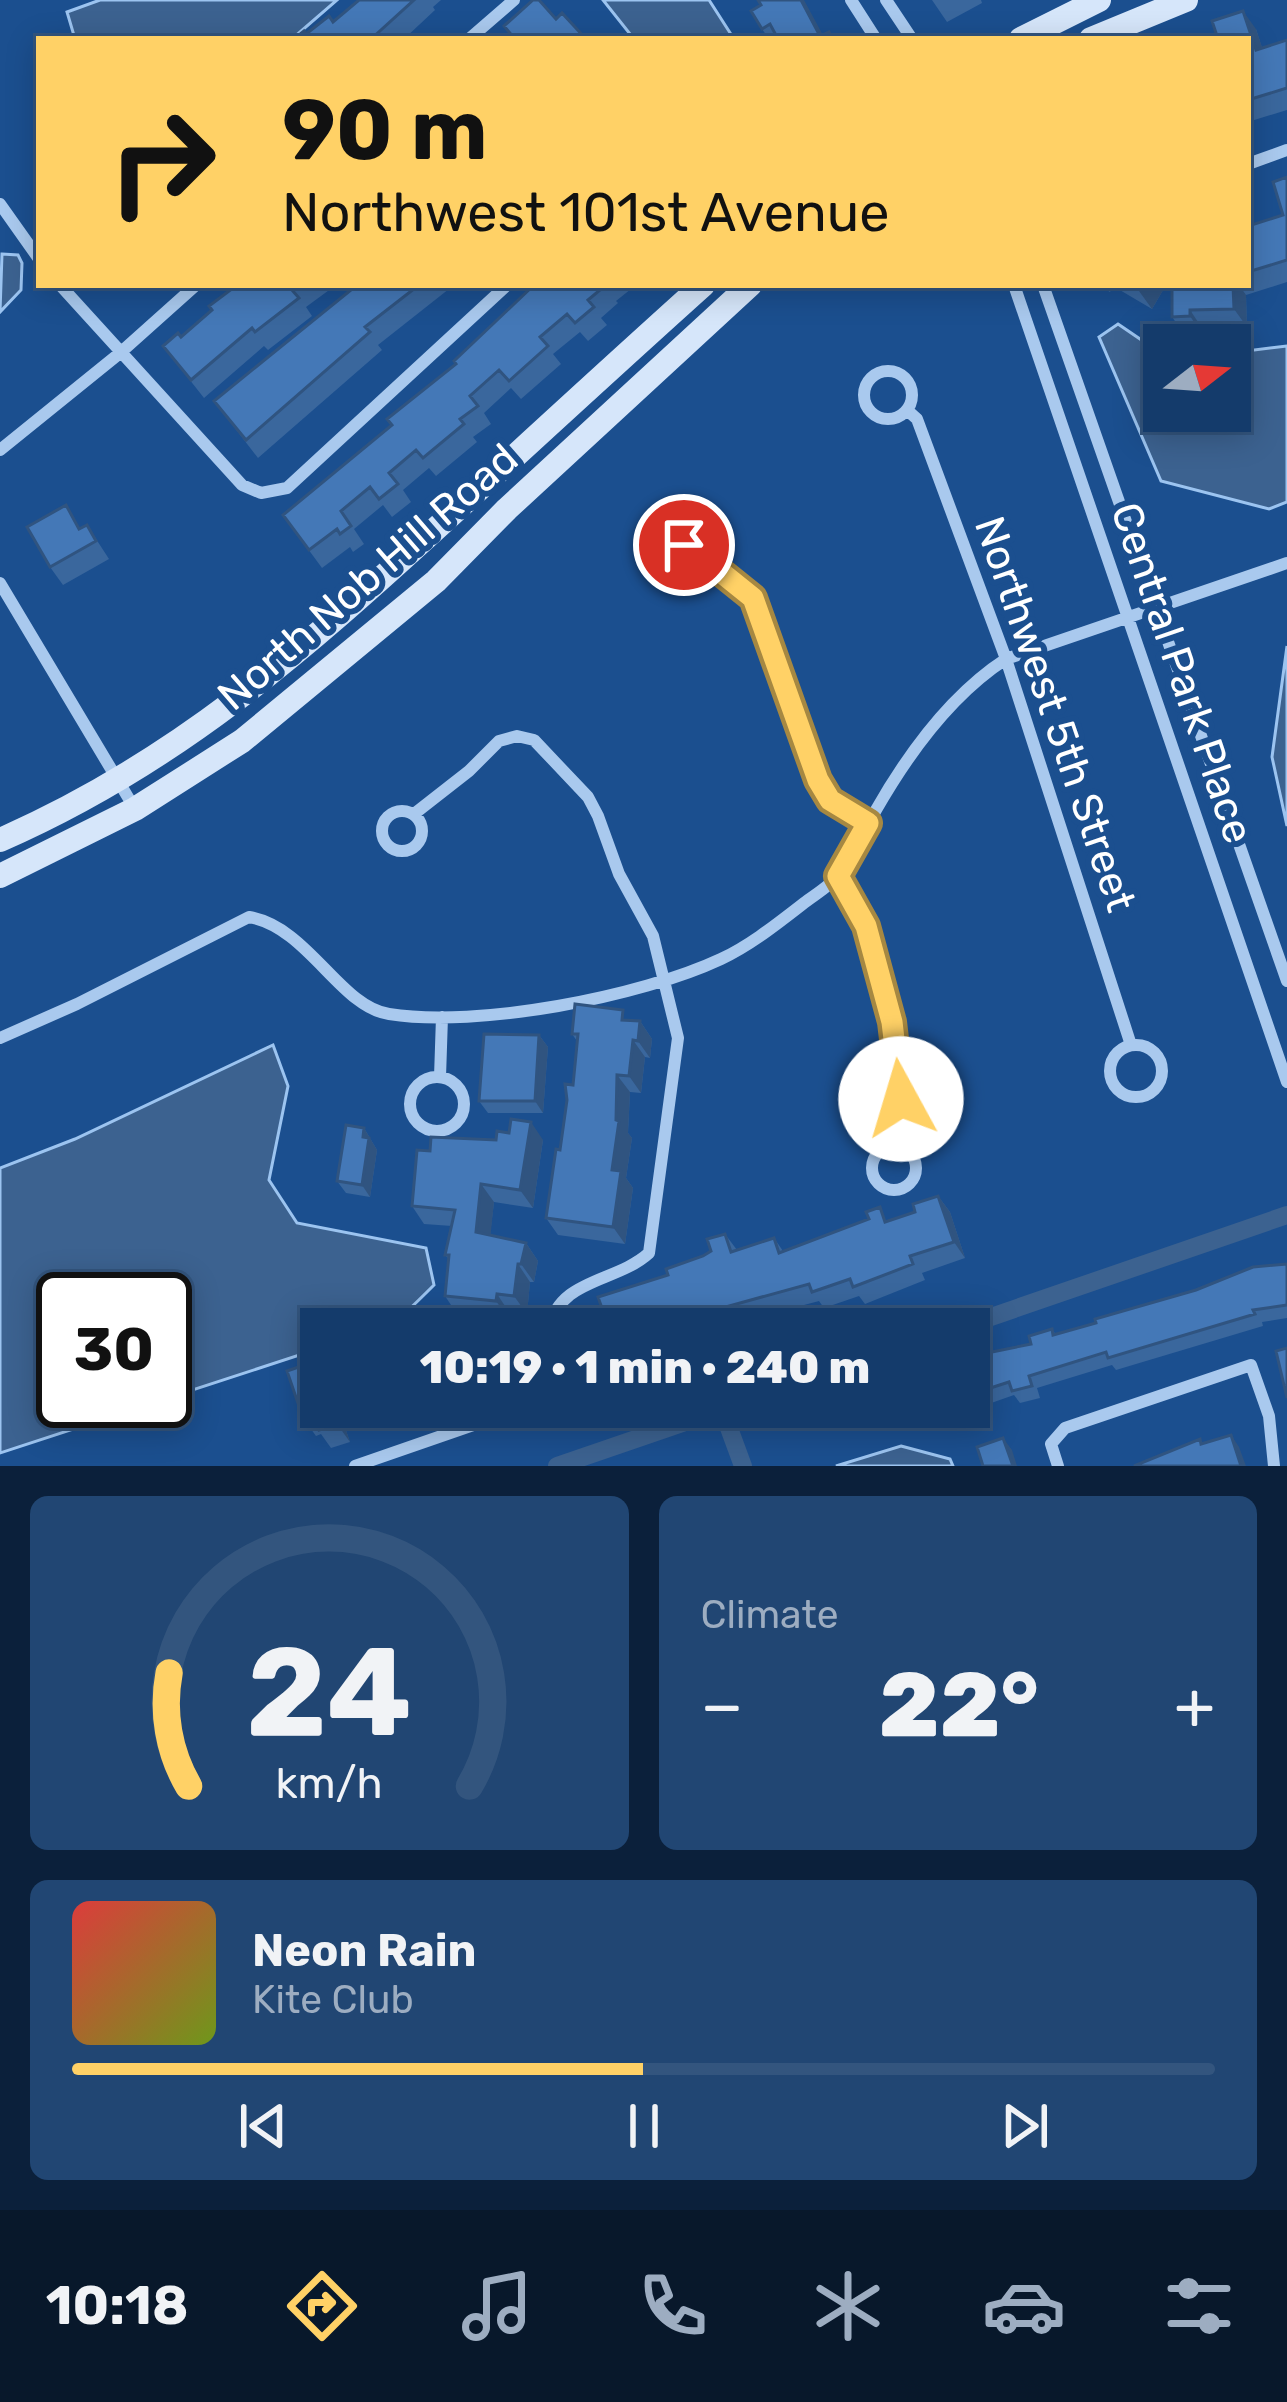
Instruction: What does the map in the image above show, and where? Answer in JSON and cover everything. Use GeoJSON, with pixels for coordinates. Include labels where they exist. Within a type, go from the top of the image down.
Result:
{"type":"FeatureCollection","features":[{"type":"Feature","properties":{"kind":"main road"},"geometry":{"type":"LineString","coordinates":[[1027,36],[1099,0]]}},
{"type":"Feature","properties":{"kind":"main road"},"geometry":{"type":"LineString","coordinates":[[1098,36],[1186,0]]}},
{"type":"Feature","properties":{"kind":"main road","name":"North Nob Hill Road"},"geometry":{"type":"LineString","coordinates":[[0,840],[169,751],[280,668],[700,288]]}},
{"type":"Feature","properties":{"kind":"main road","name":"North Nob Hill Road"},"geometry":{"type":"LineString","coordinates":[[0,876],[135,808],[242,741],[436,581],[524,493],[747,288]]}},
{"type":"Feature","properties":{"kind":"street"},"geometry":{"type":"LineString","coordinates":[[472,36],[514,0]]}},
{"type":"Feature","properties":{"kind":"street"},"geometry":{"type":"LineString","coordinates":[[850,0],[875,36]]}},
{"type":"Feature","properties":{"kind":"street"},"geometry":{"type":"LineString","coordinates":[[886,0],[910,36]]}},
{"type":"Feature","properties":{"kind":"street"},"geometry":{"type":"LineString","coordinates":[[1251,163],[1287,150]]}},
{"type":"Feature","properties":{"kind":"street"},"geometry":{"type":"LineString","coordinates":[[0,203],[36,255]]}},
{"type":"Feature","properties":{"kind":"street"},"geometry":{"type":"LineString","coordinates":[[63,288],[242,485],[260,493],[287,488],[504,288]]}},
{"type":"Feature","properties":{"kind":"street"},"geometry":{"type":"LineString","coordinates":[[0,450],[193,288]]}},
{"type":"Feature","properties":{"kind":"street","name":"Central Park Place"},"geometry":{"type":"LineString","coordinates":[[1015,288],[1287,1082]]}},
{"type":"Feature","properties":{"kind":"street","name":"Central Park Place"},"geometry":{"type":"LineString","coordinates":[[1044,288],[1287,981]]}},
{"type":"Feature","properties":{"kind":"street","name":"Northwest 5th Street"},"geometry":{"type":"LineString","coordinates":[[907,410],[917,419],[1006,659],[1131,1045]]}},
{"type":"Feature","properties":{"kind":"street"},"geometry":{"type":"LineString","coordinates":[[0,1038],[249,917],[268,920],[294,938],[361,1001],[384,1014],[442,1017],[506,1012],[665,980],[722,958],[755,939],[838,876],[868,823],[971,682],[1006,659],[1287,563]]}},
{"type":"Feature","properties":{"kind":"street"},"geometry":{"type":"LineString","coordinates":[[712,565],[753,598],[818,780],[830,800],[868,823]]}},
{"type":"Feature","properties":{"kind":"street"},"geometry":{"type":"LineString","coordinates":[[0,583],[135,808]]}},
{"type":"Feature","properties":{"kind":"street"},"geometry":{"type":"LineString","coordinates":[[414,814],[499,741],[518,736],[534,740],[587,797],[653,936],[678,1038],[649,1253],[632,1268],[570,1291],[558,1308]]}},
{"type":"Feature","properties":{"kind":"street"},"geometry":{"type":"LineString","coordinates":[[838,876],[866,926],[892,1022],[904,1133],[896,1146]]}},
{"type":"Feature","properties":{"kind":"street"},"geometry":{"type":"LineString","coordinates":[[440,1077],[442,1017]]}},
{"type":"Feature","properties":{"kind":"street"},"geometry":{"type":"LineString","coordinates":[[1131,1045],[1147,1047],[1162,1066],[1156,1090],[1141,1098],[1123,1095],[1109,1072],[1115,1054],[1131,1045]]}},
{"type":"Feature","properties":{"kind":"street"},"geometry":{"type":"LineString","coordinates":[[440,1077],[457,1086],[463,1112],[451,1127],[433,1131],[413,1117],[410,1100],[424,1080],[440,1077]]}},
{"type":"Feature","properties":{"kind":"street"},"geometry":{"type":"LineString","coordinates":[[1058,1466],[1051,1444],[1065,1428],[1252,1365],[1269,1416],[1274,1466]]}},
{"type":"Feature","properties":{"kind":"street"},"geometry":{"type":"LineString","coordinates":[[355,1466],[465,1428]]}},
{"type":"Feature","properties":{"kind":"water"},"geometry":{"type":"Polygon","coordinates":[[[100,0],[337,0],[295,36],[74,36],[67,12],[100,0]]]}},
{"type":"Feature","properties":{"kind":"water"},"geometry":{"type":"Polygon","coordinates":[[[603,0],[709,0],[732,36],[632,36],[603,0]]]}},
{"type":"Feature","properties":{"kind":"water"},"geometry":{"type":"Polygon","coordinates":[[[2,254],[18,255],[22,263],[21,290],[0,312],[2,254]]]}},
{"type":"Feature","properties":{"kind":"water"},"geometry":{"type":"Polygon","coordinates":[[[1118,324],[1143,341],[1143,432],[1251,432],[1251,350],[1287,346],[1287,502],[1269,509],[1161,481],[1099,337],[1118,324]]]}},
{"type":"Feature","properties":{"kind":"water"},"geometry":{"type":"Polygon","coordinates":[[[1287,646],[1287,826],[1272,757],[1287,646]]]}},
{"type":"Feature","properties":{"kind":"water"},"geometry":{"type":"Polygon","coordinates":[[[273,1045],[288,1086],[269,1180],[297,1223],[426,1248],[434,1285],[410,1308],[300,1308],[300,1355],[192,1390],[192,1272],[36,1272],[36,1428],[76,1428],[0,1453],[0,1168],[75,1139],[273,1045]]]}},
{"type":"Feature","properties":{"kind":"water"},"geometry":{"type":"Polygon","coordinates":[[[901,1446],[950,1459],[953,1466],[836,1466],[901,1446]]]}},
{"type":"Feature","properties":{"kind":"building"},"geometry":{"type":"Polygon","coordinates":[[[359,0],[414,0],[374,36],[298,36],[329,16],[333,22],[359,0]]]}},
{"type":"Feature","properties":{"kind":"building"},"geometry":{"type":"Polygon","coordinates":[[[539,0],[556,19],[562,13],[583,36],[512,36],[504,26],[539,0]]]}},
{"type":"Feature","properties":{"kind":"building"},"geometry":{"type":"Polygon","coordinates":[[[758,0],[801,0],[820,36],[776,36],[770,24],[762,29],[751,11],[761,5],[758,0]]]}},
{"type":"Feature","properties":{"kind":"building"},"geometry":{"type":"Polygon","coordinates":[[[1243,11],[1256,50],[1287,40],[1287,88],[1251,99],[1251,36],[1217,36],[1212,21],[1243,11]]]}},
{"type":"Feature","properties":{"kind":"building"},"geometry":{"type":"Polygon","coordinates":[[[1287,177],[1287,260],[1251,271],[1251,225],[1283,215],[1273,182],[1287,177]]]}},
{"type":"Feature","properties":{"kind":"building"},"geometry":{"type":"Polygon","coordinates":[[[233,288],[295,288],[299,298],[255,332],[252,328],[191,380],[163,346],[178,333],[181,337],[212,310],[209,306],[233,288]]]}},
{"type":"Feature","properties":{"kind":"building"},"geometry":{"type":"Polygon","coordinates":[[[353,288],[415,288],[365,327],[370,332],[246,440],[214,401],[353,288]]]}},
{"type":"Feature","properties":{"kind":"building"},"geometry":{"type":"Polygon","coordinates":[[[531,288],[602,288],[588,300],[594,307],[575,323],[567,314],[540,337],[548,346],[509,381],[499,370],[470,396],[478,406],[460,419],[464,424],[423,458],[416,450],[389,473],[398,484],[379,499],[370,487],[341,511],[351,526],[340,534],[337,529],[309,550],[283,515],[392,425],[387,419],[531,288]]]}},
{"type":"Feature","properties":{"kind":"building"},"geometry":{"type":"Polygon","coordinates":[[[1172,288],[1233,288],[1234,309],[1190,310],[1190,316],[1172,317],[1172,288]]]}},
{"type":"Feature","properties":{"kind":"building"},"geometry":{"type":"Polygon","coordinates":[[[66,505],[79,529],[87,525],[96,541],[50,567],[27,527],[66,505]]]}},
{"type":"Feature","properties":{"kind":"building"},"geometry":{"type":"Polygon","coordinates":[[[575,1004],[623,1010],[622,1020],[640,1021],[629,1076],[617,1075],[619,1121],[612,1170],[621,1171],[613,1227],[546,1218],[556,1149],[560,1150],[565,1084],[573,1085],[578,1034],[572,1034],[575,1004]]]}},
{"type":"Feature","properties":{"kind":"building"},"geometry":{"type":"Polygon","coordinates":[[[484,1034],[539,1035],[535,1101],[479,1101],[484,1034]]]}},
{"type":"Feature","properties":{"kind":"building"},"geometry":{"type":"Polygon","coordinates":[[[511,1119],[531,1122],[520,1190],[481,1184],[476,1232],[526,1243],[514,1296],[497,1294],[496,1301],[445,1296],[449,1255],[445,1255],[455,1210],[412,1206],[417,1150],[430,1151],[431,1137],[496,1140],[497,1131],[509,1133],[511,1119]]]}},
{"type":"Feature","properties":{"kind":"building"},"geometry":{"type":"Polygon","coordinates":[[[346,1125],[364,1128],[363,1137],[369,1138],[362,1185],[337,1181],[346,1125]]]}},
{"type":"Feature","properties":{"kind":"building"},"geometry":{"type":"Polygon","coordinates":[[[938,1196],[954,1242],[910,1256],[913,1264],[853,1287],[850,1279],[812,1292],[809,1284],[722,1308],[602,1308],[598,1297],[668,1275],[666,1269],[711,1251],[707,1239],[725,1234],[731,1252],[774,1238],[779,1253],[869,1219],[866,1212],[880,1207],[885,1222],[915,1212],[913,1204],[938,1196]]]}},
{"type":"Feature","properties":{"kind":"building"},"geometry":{"type":"Polygon","coordinates":[[[1287,1264],[1287,1305],[1253,1310],[1255,1314],[1108,1358],[1106,1352],[1029,1376],[1032,1386],[1012,1391],[1009,1382],[990,1388],[990,1352],[1031,1344],[1029,1336],[1052,1329],[1053,1335],[1096,1323],[1095,1319],[1196,1290],[1253,1267],[1287,1264]]]}},
{"type":"Feature","properties":{"kind":"building"},"geometry":{"type":"Polygon","coordinates":[[[1287,1348],[1287,1398],[1276,1351],[1287,1348]]]}},
{"type":"Feature","properties":{"kind":"building"},"geometry":{"type":"Polygon","coordinates":[[[300,1367],[300,1409],[287,1371],[300,1367]]]}},
{"type":"Feature","properties":{"kind":"building"},"geometry":{"type":"Polygon","coordinates":[[[1231,1435],[1241,1466],[1134,1466],[1200,1439],[1201,1444],[1231,1435]]]}},
{"type":"Feature","properties":{"kind":"building"},"geometry":{"type":"Polygon","coordinates":[[[1003,1438],[1013,1466],[983,1466],[977,1447],[1003,1438]]]}},
{"type":"Feature","properties":{"kind":"waterway"},"geometry":{"type":"LineString","coordinates":[[990,1317],[1287,1215]]}},
{"type":"Feature","properties":{"kind":"waterway"},"geometry":{"type":"LineString","coordinates":[[557,1466],[668,1428]]}},
{"type":"Feature","properties":{"kind":"waterway"},"geometry":{"type":"LineString","coordinates":[[729,1428],[743,1466]]}},
{"type":"Feature","properties":{"kind":"route"},"geometry":{"type":"LineString","coordinates":[[684,545],[704,547],[712,565],[753,598],[818,780],[830,800],[868,823],[838,876],[866,926],[892,1022],[901,1099]]}}]}
